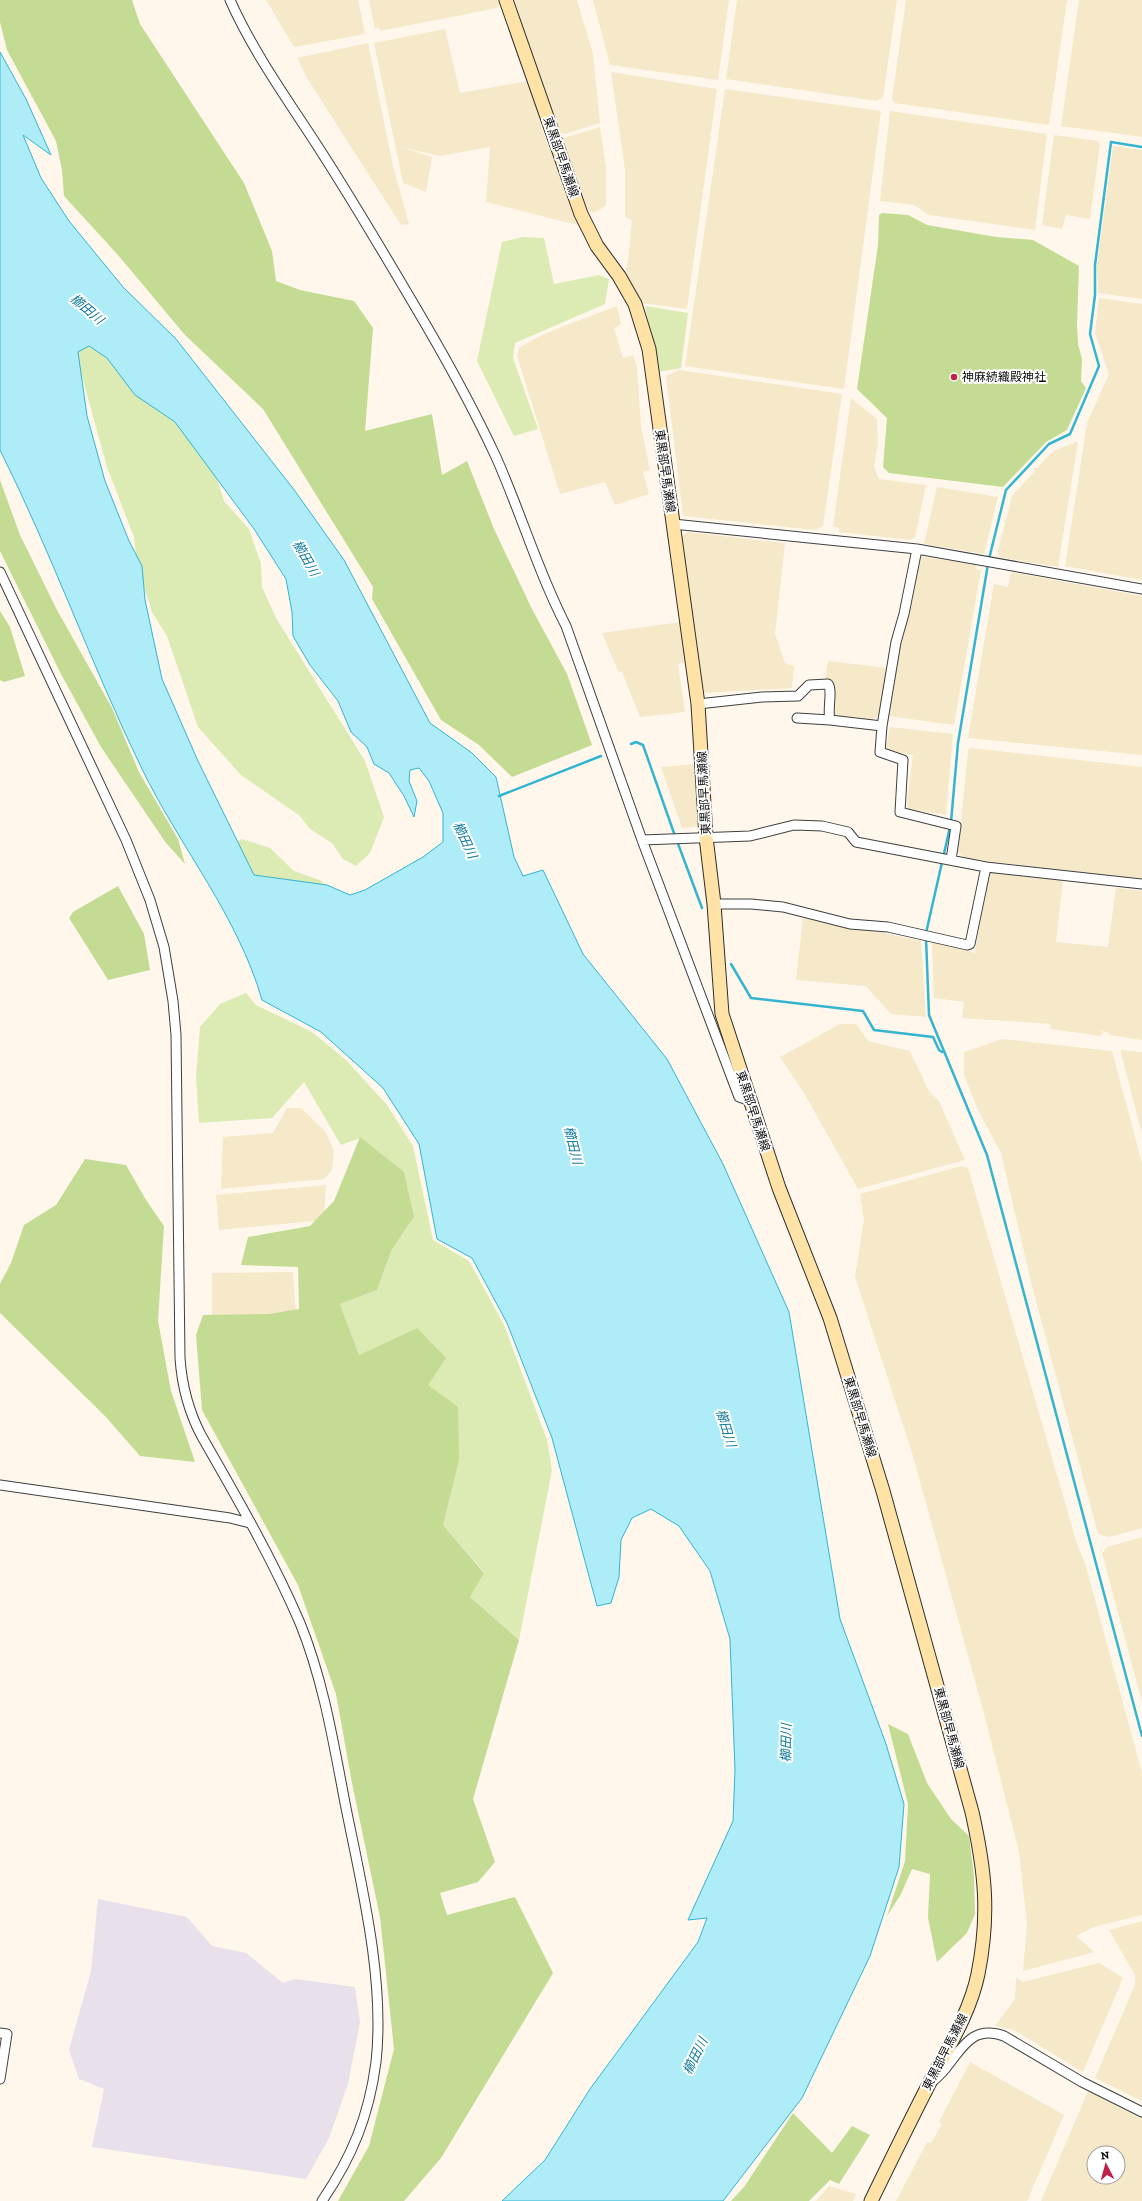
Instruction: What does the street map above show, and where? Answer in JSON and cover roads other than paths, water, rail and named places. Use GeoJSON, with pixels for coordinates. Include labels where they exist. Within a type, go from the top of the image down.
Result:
{"type":"FeatureCollection","features":[{"type":"Feature","properties":{"kind":"main road","name":"東黒部早馬瀬線"},"geometry":{"type":"LineString","coordinates":[[506,0],[581,214],[597,246],[619,276],[635,304],[649,349],[698,704],[702,837],[714,904],[722,1014],[748,1100],[779,1188],[832,1326],[885,1499],[979,1844],[984,1873],[985,1927],[978,1975],[969,2005],[871,2201]]}},
{"type":"Feature","properties":{"kind":"street"},"geometry":{"type":"LineString","coordinates":[[230,0],[240,22],[266,67],[333,171],[426,324],[462,388],[482,430],[526,529],[553,600],[566,626],[642,840],[739,1096],[748,1100]]}},
{"type":"Feature","properties":{"kind":"street"},"geometry":{"type":"LineString","coordinates":[[673,524],[916,549],[1142,589]]}},
{"type":"Feature","properties":{"kind":"street"},"geometry":{"type":"LineString","coordinates":[[916,549],[904,614],[896,642],[882,726],[880,752],[903,760],[905,763],[900,812],[956,826],[946,859]]}},
{"type":"Feature","properties":{"kind":"street"},"geometry":{"type":"LineString","coordinates":[[0,572],[126,840],[150,900],[164,947],[173,1001],[176,1035],[180,1343],[183,1388],[191,1415],[273,1565],[300,1622],[319,1680],[354,1847],[368,1925],[375,1982],[378,2015],[377,2048],[371,2093],[362,2126],[350,2156],[322,2201]]}},
{"type":"Feature","properties":{"kind":"street"},"geometry":{"type":"LineString","coordinates":[[698,704],[762,697],[798,696],[809,685],[828,684],[831,688],[828,712],[830,720]]}},
{"type":"Feature","properties":{"kind":"street"},"geometry":{"type":"LineString","coordinates":[[797,718],[882,726]]}},
{"type":"Feature","properties":{"kind":"street"},"geometry":{"type":"LineString","coordinates":[[642,840],[750,836],[794,825],[822,826],[848,832],[856,842],[986,867],[1142,884]]}},
{"type":"Feature","properties":{"kind":"street"},"geometry":{"type":"LineString","coordinates":[[714,904],[765,905],[850,924],[888,927],[925,936],[970,944],[986,867]]}},
{"type":"Feature","properties":{"kind":"street"},"geometry":{"type":"LineString","coordinates":[[0,1485],[250,1522]]}},
{"type":"Feature","properties":{"kind":"street"},"geometry":{"type":"LineString","coordinates":[[0,2033],[7,2034],[0,2079]]}},
{"type":"Feature","properties":{"kind":"street"},"geometry":{"type":"LineString","coordinates":[[929,2084],[941,2076],[969,2039],[980,2034],[993,2033],[1004,2036],[1082,2082],[1142,2112]]}},
{"type":"Feature","properties":{"kind":"water","name":"櫛田川"},"geometry":{"type":"Polygon","coordinates":[[[0,52],[26,99],[51,155],[23,135],[41,178],[69,221],[123,287],[176,339],[295,491],[344,560],[430,723],[472,753],[496,777],[514,857],[523,876],[543,870],[583,954],[667,1059],[723,1164],[789,1312],[840,1619],[886,1744],[904,1804],[899,1867],[870,1956],[802,2098],[723,2201],[502,2201],[545,2160],[590,2089],[698,1942],[707,1918],[688,1920],[733,1821],[735,1770],[730,1639],[710,1571],[679,1526],[651,1509],[632,1518],[621,1540],[619,1577],[611,1603],[597,1606],[552,1438],[507,1323],[472,1258],[437,1239],[419,1144],[383,1088],[321,1032],[262,1000],[252,969],[224,911],[173,826],[142,769],[123,729],[37,529],[0,450],[0,52]],[[89,346],[78,352],[87,416],[105,481],[129,541],[142,566],[145,600],[162,679],[198,761],[254,875],[327,885],[350,895],[365,890],[423,857],[443,842],[443,813],[429,781],[419,768],[410,770],[409,781],[417,801],[414,817],[404,796],[389,773],[374,764],[367,747],[351,732],[338,701],[310,665],[293,636],[292,612],[286,579],[254,529],[175,422],[135,395],[107,358],[89,346]]]}},
{"type":"Feature","properties":{"kind":"waterway"},"geometry":{"type":"LineString","coordinates":[[989,559],[1006,490],[1049,444],[1070,434],[1099,366],[1090,334],[1095,295],[1095,265],[1111,142],[1142,147]]}},
{"type":"Feature","properties":{"kind":"waterway"},"geometry":{"type":"LineString","coordinates":[[951,822],[958,743],[988,564]]}},
{"type":"Feature","properties":{"kind":"waterway"},"geometry":{"type":"LineString","coordinates":[[631,744],[636,742],[643,745],[675,836]]}},
{"type":"Feature","properties":{"kind":"waterway"},"geometry":{"type":"LineString","coordinates":[[499,796],[601,756]]}},
{"type":"Feature","properties":{"kind":"waterway"},"geometry":{"type":"LineString","coordinates":[[926,933],[950,827]]}},
{"type":"Feature","properties":{"kind":"waterway"},"geometry":{"type":"LineString","coordinates":[[677,841],[702,908]]}},
{"type":"Feature","properties":{"kind":"waterway"},"geometry":{"type":"LineString","coordinates":[[926,938],[929,1015],[987,1155],[1142,1736]]}},
{"type":"Feature","properties":{"kind":"waterway"},"geometry":{"type":"LineString","coordinates":[[731,964],[751,998],[863,1011],[874,1030],[933,1037],[939,1050],[942,1052]]}},
{"type":"Feature","properties":{"kind":"place","name":"神麻続織殿神社"},"geometry":{"type":"Point","coordinates":[954,377]}}]}
